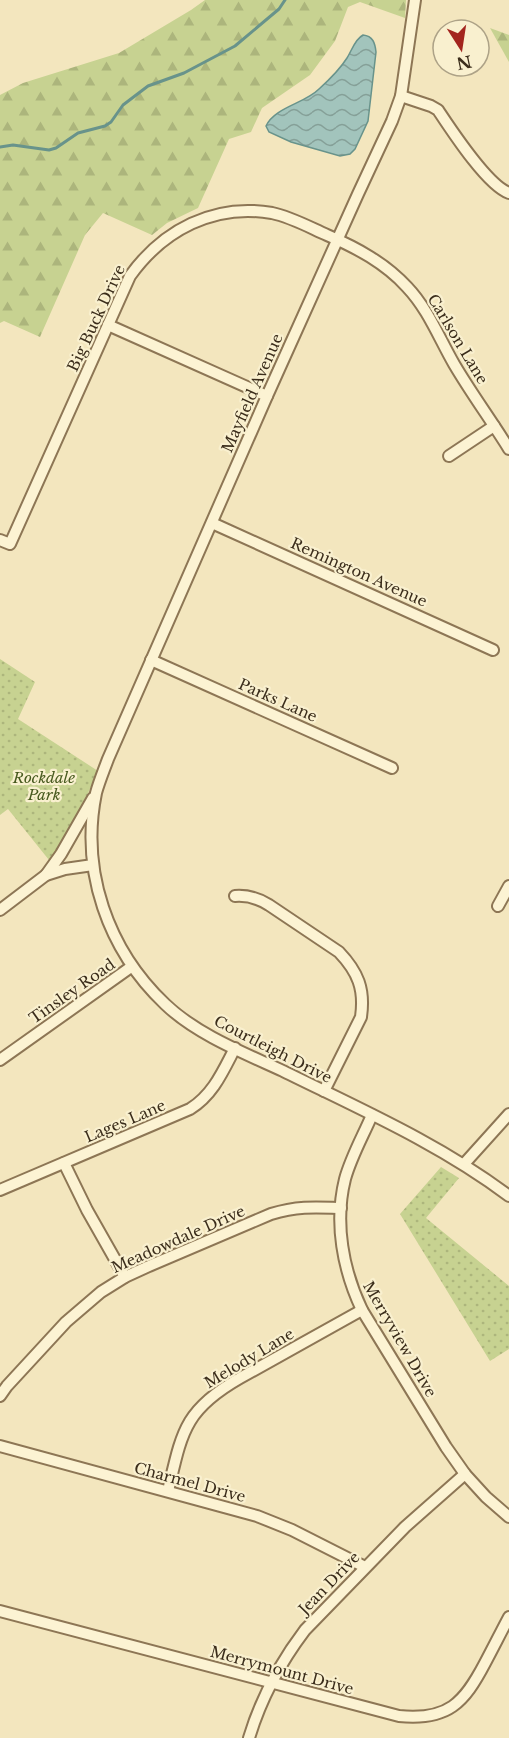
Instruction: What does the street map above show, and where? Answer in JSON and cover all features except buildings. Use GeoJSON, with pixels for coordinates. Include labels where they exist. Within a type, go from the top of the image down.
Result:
{"type":"FeatureCollection","features":[{"type":"Feature","properties":{"kind":"street","name":"Mayfield Avenue"},"geometry":{"type":"LineString","coordinates":[[0,910],[46,875],[61,854],[96,792],[108,759],[267,396],[392,121],[401,96],[415,0]]}},
{"type":"Feature","properties":{"kind":"street"},"geometry":{"type":"LineString","coordinates":[[401,96],[431,106],[438,111],[477,164],[493,182],[509,193]]}},
{"type":"Feature","properties":{"kind":"street","name":"Big Buck Drive"},"geometry":{"type":"LineString","coordinates":[[0,540],[9,544],[130,276],[142,259],[164,239],[189,224],[232,212],[272,214],[291,219],[337,239]]}},
{"type":"Feature","properties":{"kind":"street","name":"Carlson Lane"},"geometry":{"type":"LineString","coordinates":[[337,239],[371,257],[408,287],[422,305],[459,372],[509,449]]}},
{"type":"Feature","properties":{"kind":"street"},"geometry":{"type":"LineString","coordinates":[[108,325],[267,396]]}},
{"type":"Feature","properties":{"kind":"street"},"geometry":{"type":"LineString","coordinates":[[448,456],[494,426]]}},
{"type":"Feature","properties":{"kind":"street","name":"Remington Avenue"},"geometry":{"type":"LineString","coordinates":[[212,523],[493,650]]}},
{"type":"Feature","properties":{"kind":"street","name":"Parks Lane"},"geometry":{"type":"LineString","coordinates":[[151,660],[392,768]]}},
{"type":"Feature","properties":{"kind":"street","name":"Mayfield Avenue"},"geometry":{"type":"LineString","coordinates":[[46,875],[65,869],[93,865],[92,827],[96,792]]}},
{"type":"Feature","properties":{"kind":"street","name":"Courtleigh Drive"},"geometry":{"type":"LineString","coordinates":[[93,865],[111,930],[131,967],[165,1005],[205,1032],[235,1048],[372,1115],[464,1164],[509,1196]]}},
{"type":"Feature","properties":{"kind":"street"},"geometry":{"type":"LineString","coordinates":[[498,906],[509,886]]}},
{"type":"Feature","properties":{"kind":"street"},"geometry":{"type":"LineString","coordinates":[[235,896],[247,895],[260,899],[339,952],[357,976],[362,992],[361,1017],[324,1091]]}},
{"type":"Feature","properties":{"kind":"street","name":"Tinsley Road"},"geometry":{"type":"LineString","coordinates":[[0,1060],[131,967]]}},
{"type":"Feature","properties":{"kind":"street","name":"Lages Lane"},"geometry":{"type":"LineString","coordinates":[[0,1190],[200,1103],[215,1085],[235,1048]]}},
{"type":"Feature","properties":{"kind":"street"},"geometry":{"type":"LineString","coordinates":[[464,1164],[509,1114]]}},
{"type":"Feature","properties":{"kind":"street","name":"Merryview Drive"},"geometry":{"type":"LineString","coordinates":[[372,1115],[345,1178],[341,1208],[343,1252],[347,1274],[362,1310],[446,1447],[465,1474],[486,1497],[509,1516]]}},
{"type":"Feature","properties":{"kind":"street"},"geometry":{"type":"LineString","coordinates":[[64,1163],[87,1210],[125,1277]]}},
{"type":"Feature","properties":{"kind":"street","name":"Meadowdale Drive"},"geometry":{"type":"LineString","coordinates":[[0,1396],[81,1308],[125,1277],[271,1214],[306,1206],[341,1208]]}},
{"type":"Feature","properties":{"kind":"street","name":"Melody Lane"},"geometry":{"type":"LineString","coordinates":[[168,1491],[179,1444],[185,1429],[194,1414],[208,1400],[231,1383],[362,1310]]}},
{"type":"Feature","properties":{"kind":"street","name":"Charmel Drive"},"geometry":{"type":"LineString","coordinates":[[0,1446],[168,1491],[276,1523],[365,1567]]}},
{"type":"Feature","properties":{"kind":"street","name":"Jean Drive"},"geometry":{"type":"LineString","coordinates":[[249,1738],[270,1683],[305,1630],[421,1511],[465,1474]]}},
{"type":"Feature","properties":{"kind":"street","name":"Merrymount Drive"},"geometry":{"type":"LineString","coordinates":[[0,1611],[399,1716],[420,1717],[439,1714],[456,1704],[471,1689],[509,1617]]}},
{"type":"Feature","properties":{"kind":"green space"},"geometry":{"type":"Polygon","coordinates":[[[205,0],[406,0],[405,18],[360,2],[348,7],[335,41],[310,75],[262,108],[251,132],[229,139],[198,208],[167,223],[152,235],[103,213],[85,235],[40,337],[4,321],[0,323],[0,95],[23,83],[119,53],[205,0]]]}},
{"type":"Feature","properties":{"kind":"green space"},"geometry":{"type":"Polygon","coordinates":[[[491,28],[509,35],[509,62],[491,30],[491,28]]]}},
{"type":"Feature","properties":{"kind":"green space","name":"Rockdale Park"},"geometry":{"type":"Polygon","coordinates":[[[0,659],[35,682],[18,719],[98,771],[70,829],[49,860],[8,809],[0,815],[0,659]]]}},
{"type":"Feature","properties":{"kind":"green space"},"geometry":{"type":"Polygon","coordinates":[[[441,1167],[459,1178],[426,1218],[509,1286],[509,1349],[490,1361],[400,1214],[441,1167]]]}},
{"type":"Feature","properties":{"kind":"water"},"geometry":{"type":"Polygon","coordinates":[[[363,35],[373,40],[376,52],[368,121],[355,149],[350,154],[340,156],[291,142],[269,132],[266,126],[270,120],[276,114],[319,89],[341,66],[363,35]]]}},
{"type":"Feature","properties":{"kind":"waterway"},"geometry":{"type":"LineString","coordinates":[[0,147],[13,145],[49,150],[56,148],[78,133],[105,126],[111,122],[123,105],[148,86],[184,73],[235,46],[279,9],[285,0]]}}]}
